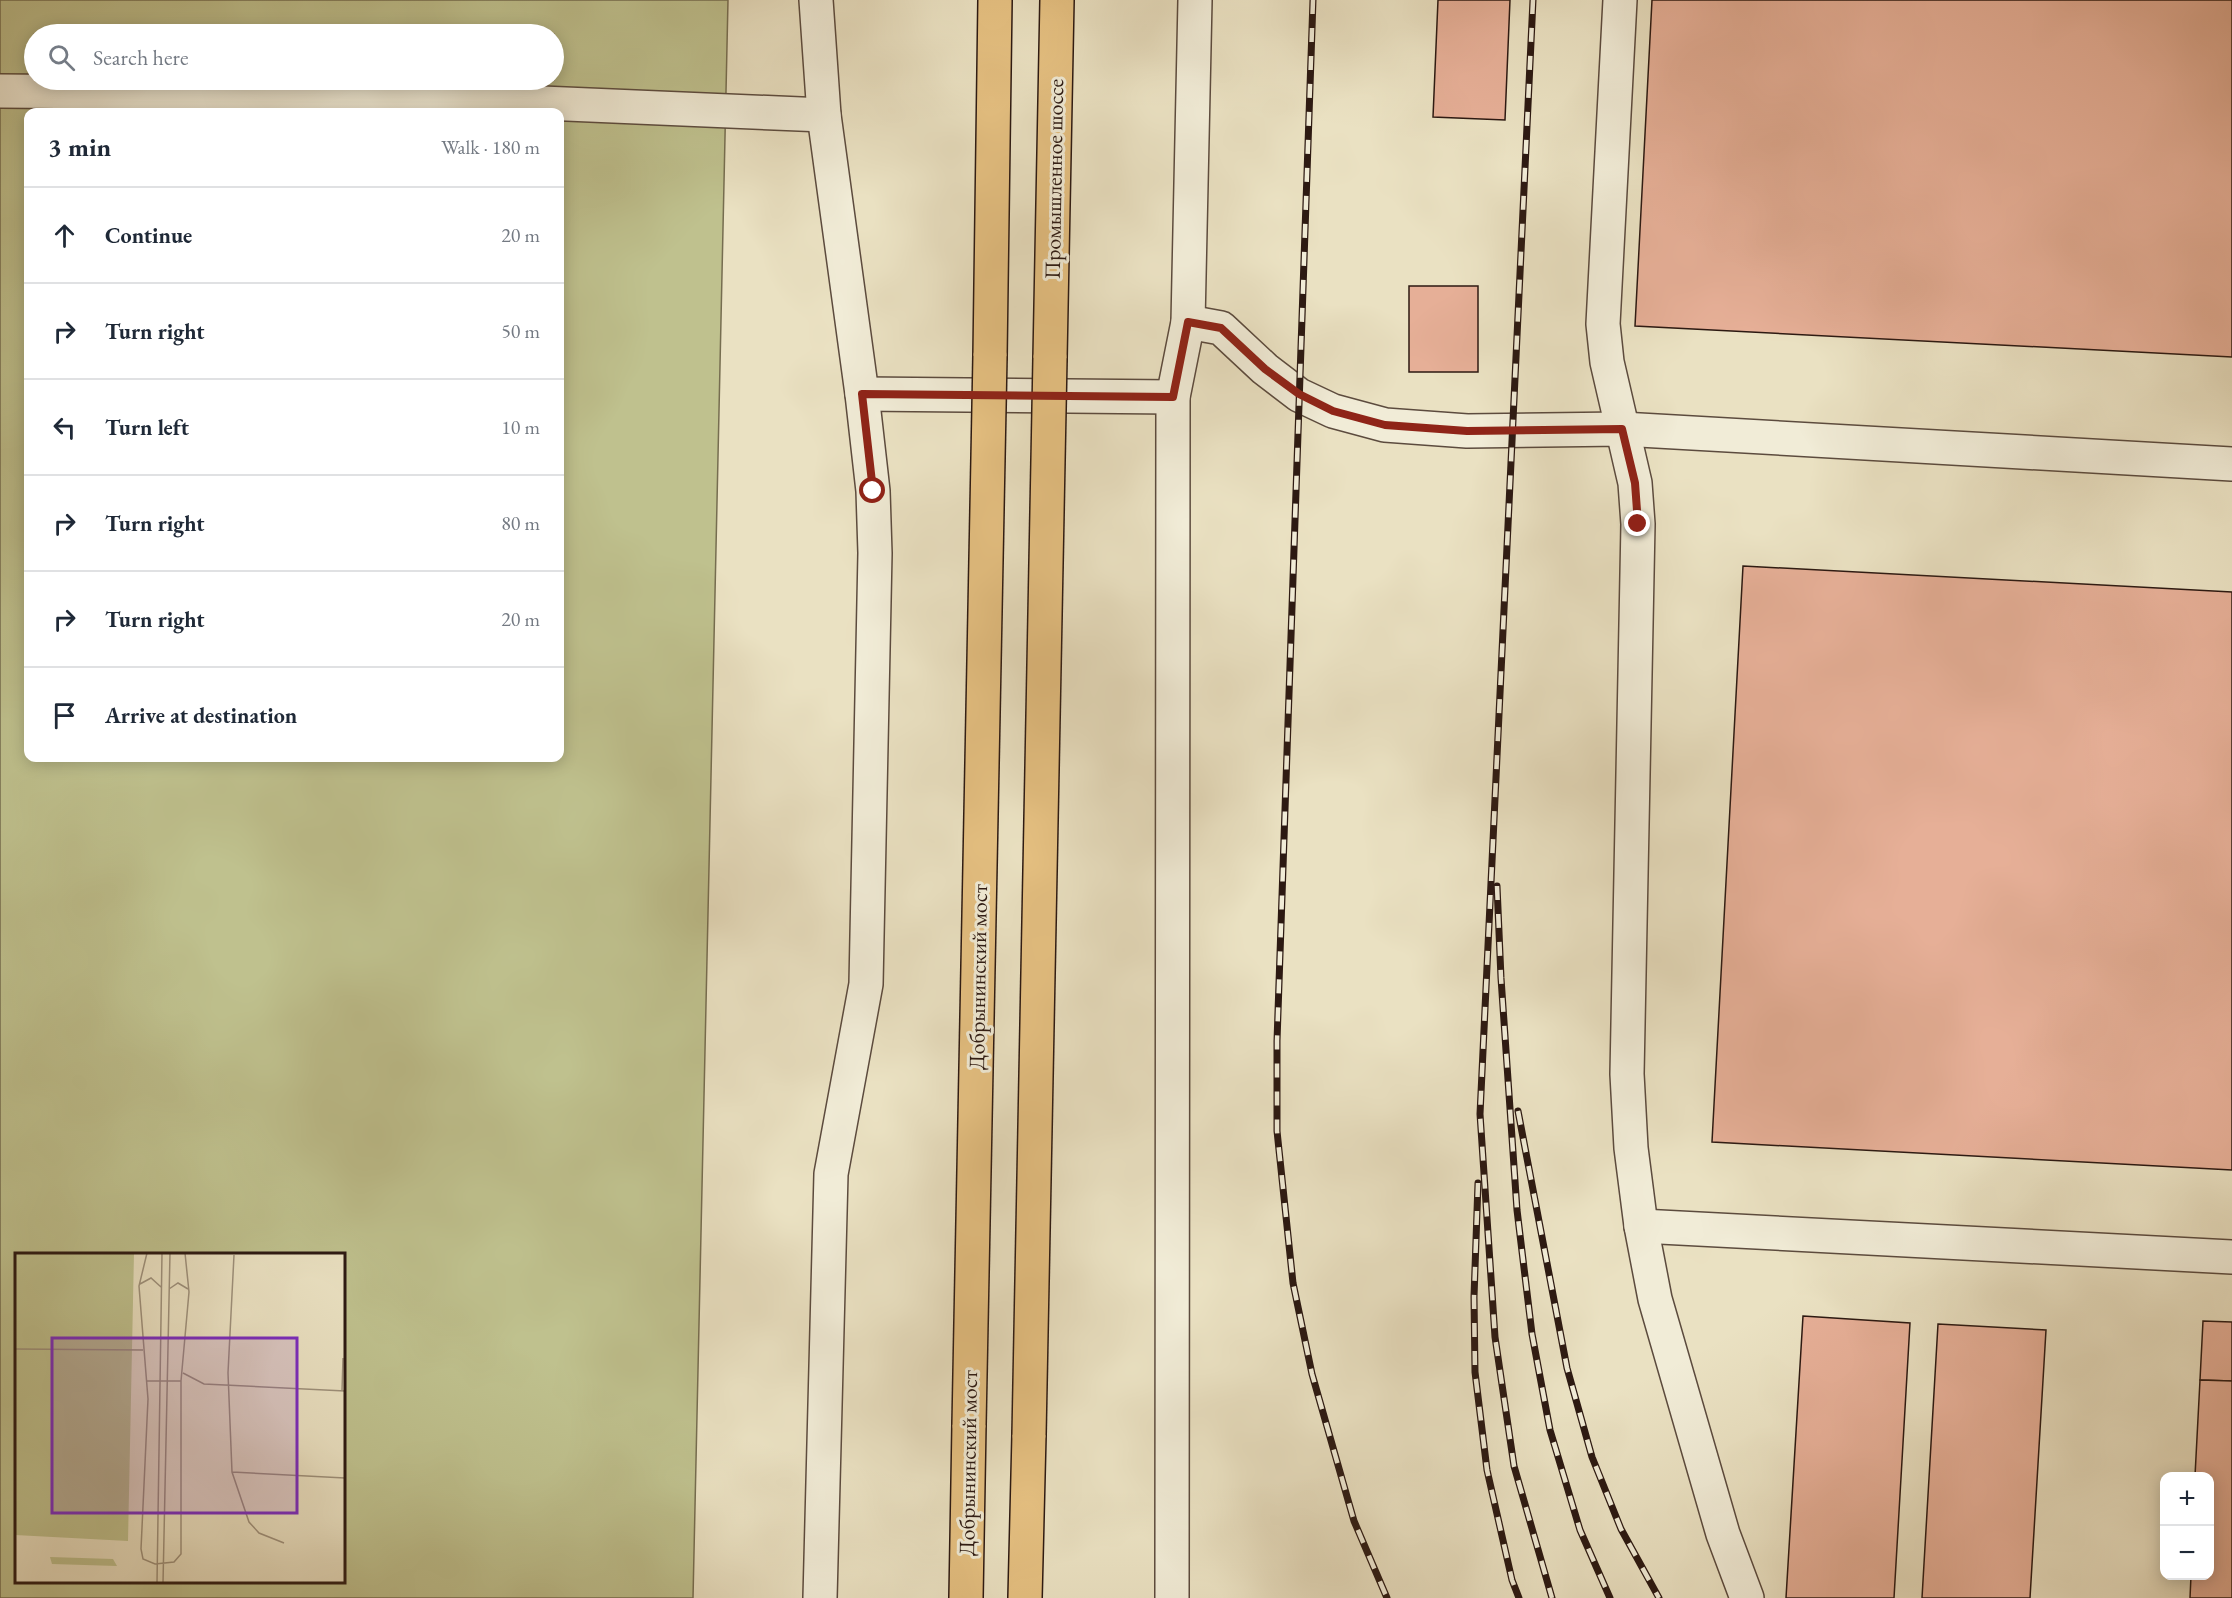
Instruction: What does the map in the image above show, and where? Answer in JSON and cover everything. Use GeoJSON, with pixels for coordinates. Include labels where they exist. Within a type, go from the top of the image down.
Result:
{"type":"FeatureCollection","features":[{"type":"Feature","properties":{"kind":"main road","name":"Добрынинский мост"},"geometry":{"type":"LineString","coordinates":[[966,1598],[995,0]]}},
{"type":"Feature","properties":{"kind":"main road","name":"Промышленное шоссе"},"geometry":{"type":"LineString","coordinates":[[1025,1598],[1057,0]]}},
{"type":"Feature","properties":{"kind":"street"},"geometry":{"type":"LineString","coordinates":[[816,0],[824,115],[873,491],[875,553],[866,984],[831,1174],[820,1598]]}},
{"type":"Feature","properties":{"kind":"street"},"geometry":{"type":"LineString","coordinates":[[1172,1598],[1173,397],[1188,322],[1195,0]]}},
{"type":"Feature","properties":{"kind":"street"},"geometry":{"type":"LineString","coordinates":[[1620,0],[1603,324],[1607,362],[1635,483],[1638,524],[1627,1074],[1631,1148],[1641,1226],[1659,1310],[1723,1534],[1747,1598]]}},
{"type":"Feature","properties":{"kind":"street"},"geometry":{"type":"LineString","coordinates":[[0,91],[328,94],[824,115]]}},
{"type":"Feature","properties":{"kind":"street"},"geometry":{"type":"LineString","coordinates":[[1188,322],[1221,328],[1265,369],[1299,394],[1333,411],[1385,425],[1467,431],[1622,429],[2232,464]]}},
{"type":"Feature","properties":{"kind":"street"},"geometry":{"type":"LineString","coordinates":[[862,394],[1173,397]]}},
{"type":"Feature","properties":{"kind":"street"},"geometry":{"type":"LineString","coordinates":[[1641,1226],[2232,1257]]}},
{"type":"Feature","properties":{"kind":"green space"},"geometry":{"type":"Polygon","coordinates":[[[0,0],[728,0],[693,1598],[0,1598],[0,0]]]}},
{"type":"Feature","properties":{"kind":"building"},"geometry":{"type":"Polygon","coordinates":[[[1438,0],[1510,0],[1505,120],[1433,117],[1438,0]]]}},
{"type":"Feature","properties":{"kind":"building"},"geometry":{"type":"Polygon","coordinates":[[[1652,0],[2232,0],[2232,357],[1635,326],[1652,0]]]}},
{"type":"Feature","properties":{"kind":"building"},"geometry":{"type":"Polygon","coordinates":[[[1409,286],[1478,286],[1478,372],[1409,372],[1409,286]]]}},
{"type":"Feature","properties":{"kind":"building"},"geometry":{"type":"Polygon","coordinates":[[[1743,566],[2232,592],[2232,1170],[1712,1142],[1743,566]]]}},
{"type":"Feature","properties":{"kind":"building"},"geometry":{"type":"Polygon","coordinates":[[[1803,1316],[1910,1323],[1894,1598],[1786,1598],[1803,1316]]]}},
{"type":"Feature","properties":{"kind":"building"},"geometry":{"type":"Polygon","coordinates":[[[2203,1321],[2232,1322],[2232,1381],[2200,1380],[2203,1321]]]}},
{"type":"Feature","properties":{"kind":"building"},"geometry":{"type":"Polygon","coordinates":[[[1938,1324],[2046,1330],[2030,1598],[1922,1598],[1938,1324]]]}},
{"type":"Feature","properties":{"kind":"building"},"geometry":{"type":"Polygon","coordinates":[[[2200,1380],[2232,1381],[2232,1598],[2190,1598],[2191,1580],[2214,1580],[2214,1472],[2195,1472],[2200,1380]]]}},
{"type":"Feature","properties":{"kind":"railway"},"geometry":{"type":"LineString","coordinates":[[1313,0],[1277,1041],[1277,1131],[1293,1283],[1312,1374],[1354,1521],[1387,1598]]}},
{"type":"Feature","properties":{"kind":"railway"},"geometry":{"type":"LineString","coordinates":[[1533,0],[1480,1114],[1495,1337],[1514,1466],[1552,1598]]}},
{"type":"Feature","properties":{"kind":"railway"},"geometry":{"type":"LineString","coordinates":[[1497,886],[1517,1210],[1532,1334],[1550,1430],[1580,1530],[1610,1598]]}},
{"type":"Feature","properties":{"kind":"railway"},"geometry":{"type":"LineString","coordinates":[[1518,1111],[1567,1368],[1592,1457],[1621,1529],[1659,1598]]}},
{"type":"Feature","properties":{"kind":"railway"},"geometry":{"type":"LineString","coordinates":[[1478,1183],[1474,1297],[1475,1372],[1487,1470],[1512,1580],[1519,1598]]}},
{"type":"Feature","properties":{"kind":"route"},"geometry":{"type":"LineString","coordinates":[[873,491],[862,394],[1173,397],[1188,322],[1221,328],[1265,369],[1299,394],[1333,411],[1385,425],[1467,431],[1622,429],[1635,483],[1638,524]]}}]}
